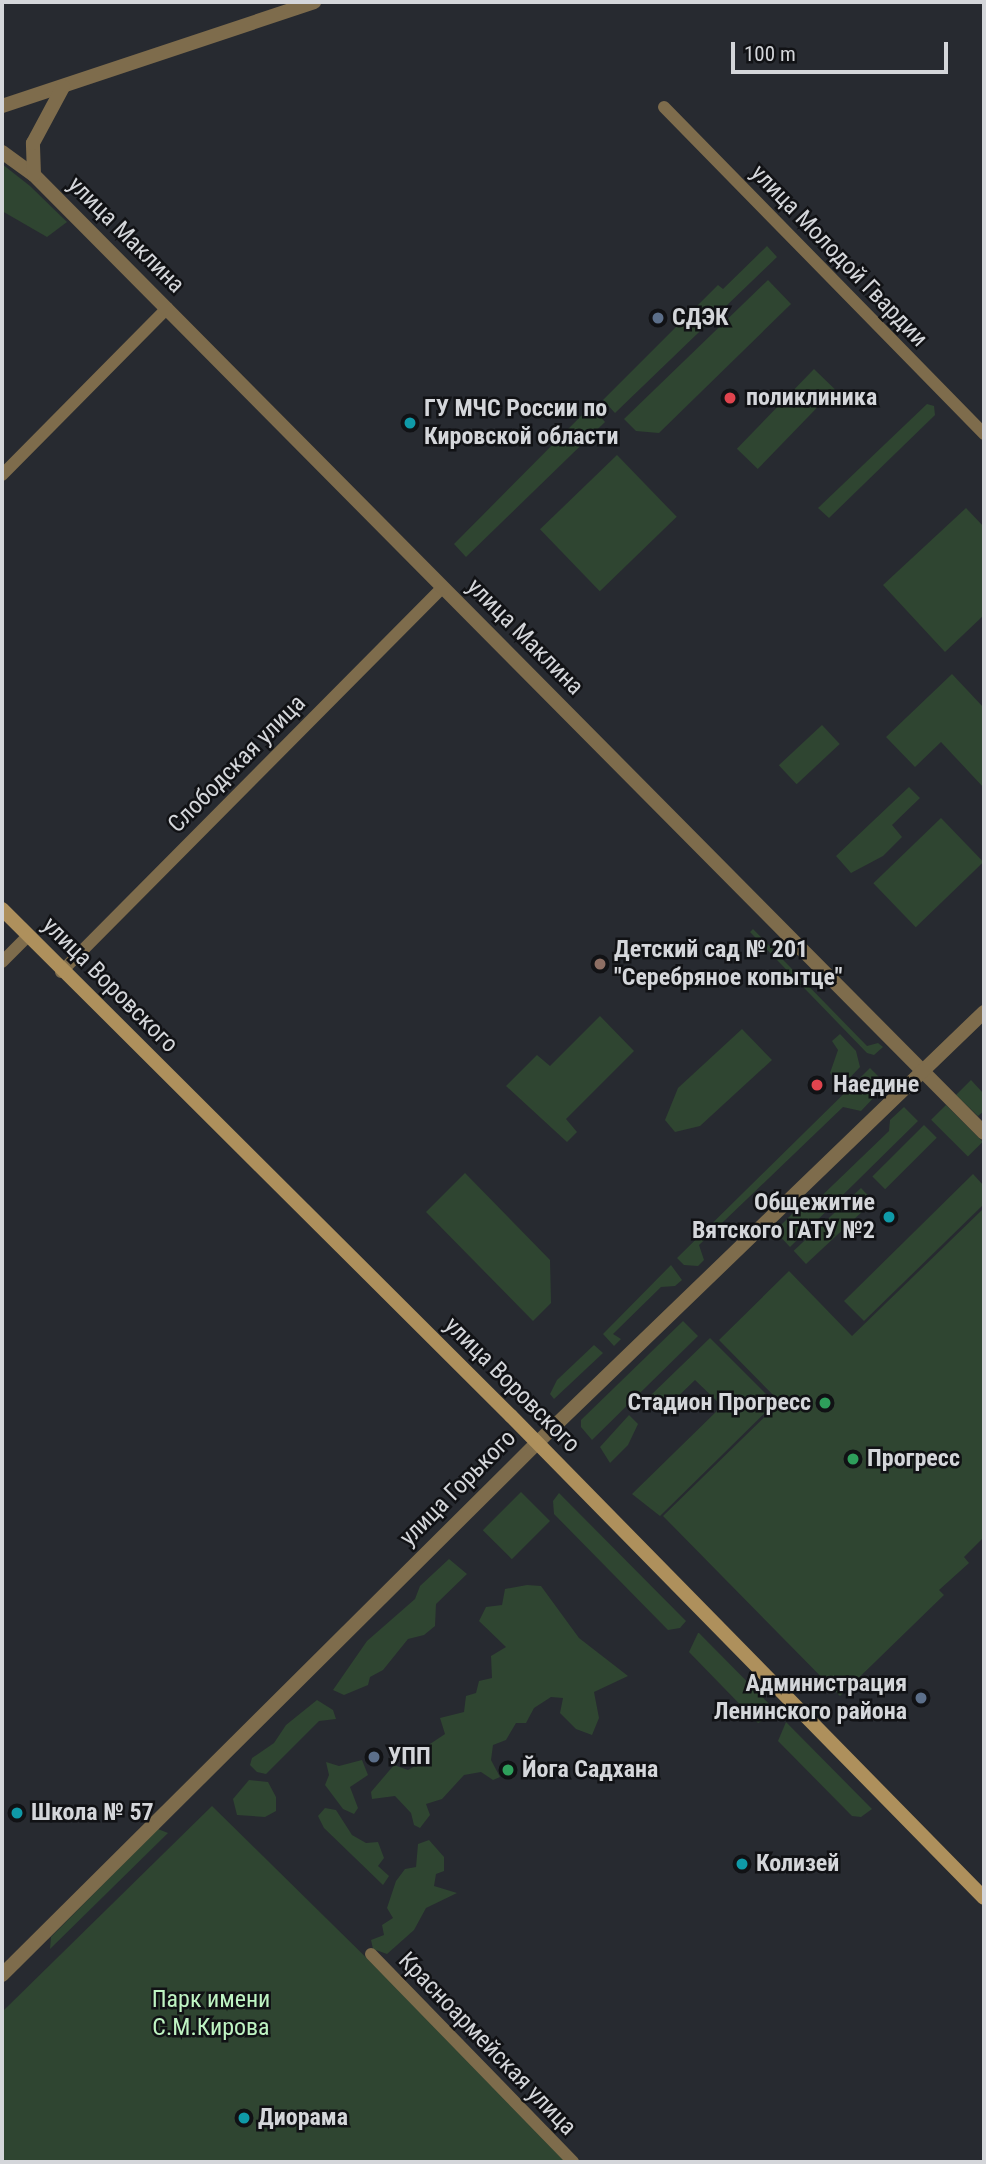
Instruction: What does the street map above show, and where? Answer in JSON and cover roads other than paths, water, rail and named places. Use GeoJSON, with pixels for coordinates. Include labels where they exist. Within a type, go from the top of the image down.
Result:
{"type":"FeatureCollection","features":[{"type":"Feature","properties":{"kind":"main road","name":"улица Воровского"},"geometry":{"type":"LineString","coordinates":[[2,909],[61,972],[537,1443],[984,1898]]}},
{"type":"Feature","properties":{"kind":"street"},"geometry":{"type":"LineString","coordinates":[[2,106],[314,2]]}},
{"type":"Feature","properties":{"kind":"street","name":"улица Маклина"},"geometry":{"type":"LineString","coordinates":[[34,175],[36,133],[63,87]]}},
{"type":"Feature","properties":{"kind":"street","name":"улица Молодой Гвардии"},"geometry":{"type":"LineString","coordinates":[[664,107],[984,434]]}},
{"type":"Feature","properties":{"kind":"street","name":"улица Маклина"},"geometry":{"type":"LineString","coordinates":[[2,152],[34,175],[984,1133]]}},
{"type":"Feature","properties":{"kind":"street"},"geometry":{"type":"LineString","coordinates":[[2,475],[167,309]]}},
{"type":"Feature","properties":{"kind":"street","name":"Слободская улица"},"geometry":{"type":"LineString","coordinates":[[61,972],[443,587]]}},
{"type":"Feature","properties":{"kind":"street"},"geometry":{"type":"LineString","coordinates":[[2,961],[28,936]]}},
{"type":"Feature","properties":{"kind":"street","name":"улица Горького"},"geometry":{"type":"LineString","coordinates":[[2,1975],[537,1443],[984,1012]]}},
{"type":"Feature","properties":{"kind":"street","name":"Красноармейская улица"},"geometry":{"type":"LineString","coordinates":[[371,1954],[573,2162]]}},
{"type":"Feature","properties":{"kind":"place","name":"СДЭК"},"geometry":{"type":"Point","coordinates":[658,318]}},
{"type":"Feature","properties":{"kind":"place","name":"поликлиника"},"geometry":{"type":"Point","coordinates":[730,398]}},
{"type":"Feature","properties":{"kind":"place","name":"ГУ МЧС России по Кировской области"},"geometry":{"type":"Point","coordinates":[410,423]}},
{"type":"Feature","properties":{"kind":"place","name":"Детский сад № 201 \"Серебряное копытце\""},"geometry":{"type":"Point","coordinates":[600,964]}},
{"type":"Feature","properties":{"kind":"place","name":"Наедине"},"geometry":{"type":"Point","coordinates":[817,1085]}},
{"type":"Feature","properties":{"kind":"place","name":"Общежитие Вятского ГАТУ №2"},"geometry":{"type":"Point","coordinates":[889,1217]}},
{"type":"Feature","properties":{"kind":"place","name":"Стадион Прогресс"},"geometry":{"type":"Point","coordinates":[825,1403]}},
{"type":"Feature","properties":{"kind":"place","name":"Прогресс"},"geometry":{"type":"Point","coordinates":[853,1459]}},
{"type":"Feature","properties":{"kind":"place","name":"Администрация Ленинского района"},"geometry":{"type":"Point","coordinates":[921,1698]}},
{"type":"Feature","properties":{"kind":"place","name":"УПП"},"geometry":{"type":"Point","coordinates":[374,1757]}},
{"type":"Feature","properties":{"kind":"place","name":"Йога Садхана"},"geometry":{"type":"Point","coordinates":[508,1770]}},
{"type":"Feature","properties":{"kind":"place","name":"Школа № 57"},"geometry":{"type":"Point","coordinates":[17,1813]}},
{"type":"Feature","properties":{"kind":"place","name":"Колизей"},"geometry":{"type":"Point","coordinates":[742,1864]}},
{"type":"Feature","properties":{"kind":"place","name":"Диорама"},"geometry":{"type":"Point","coordinates":[244,2118]}},
{"type":"Feature","properties":{"kind":"park label","name":"Парк имени С.М.Кирова"},"geometry":{"type":"Point","coordinates":[211,2014]}}]}
